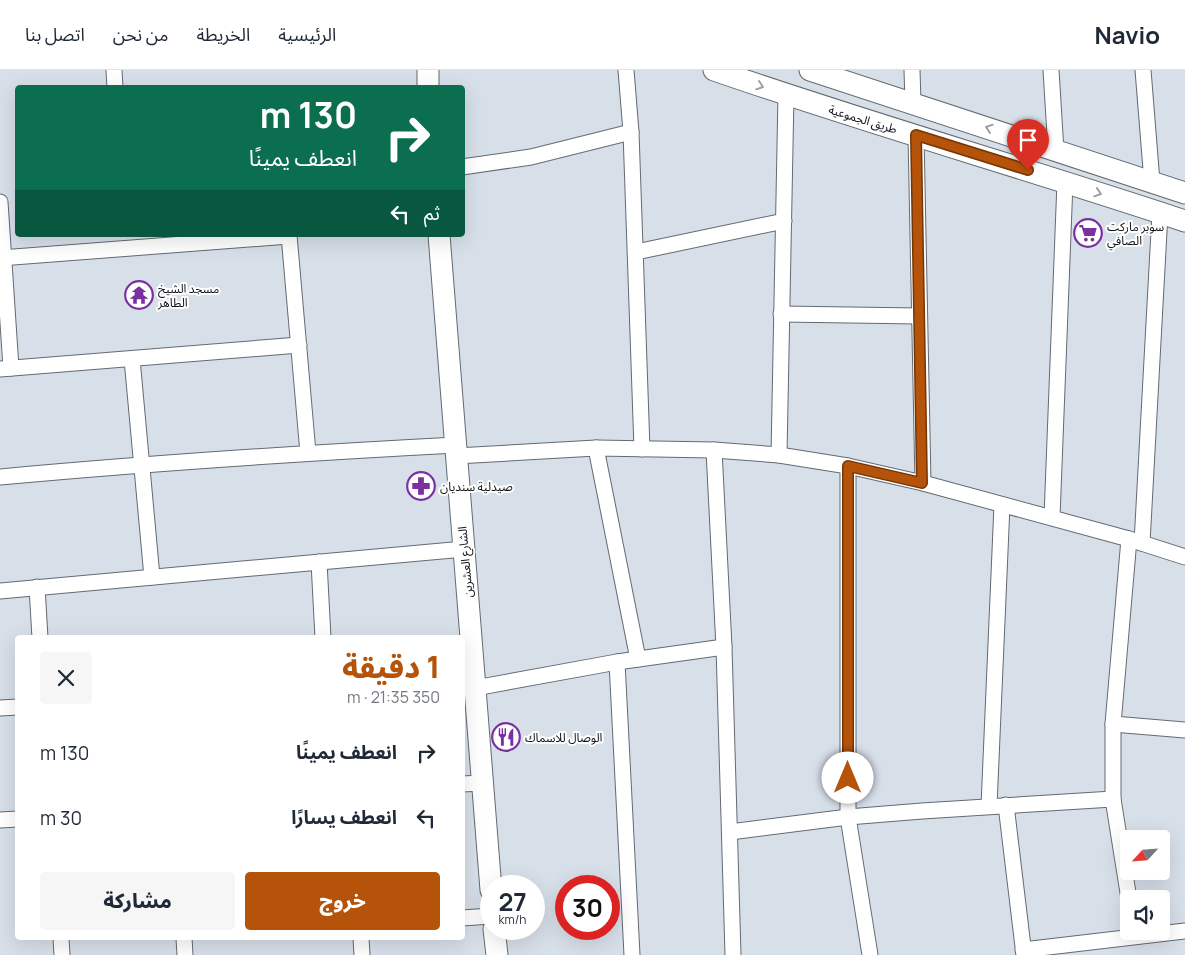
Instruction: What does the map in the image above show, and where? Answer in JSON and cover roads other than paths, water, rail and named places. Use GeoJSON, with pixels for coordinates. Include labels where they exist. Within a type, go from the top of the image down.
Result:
{"type":"FeatureCollection","features":[{"type":"Feature","properties":{"kind":"main road"},"geometry":{"type":"LineString","coordinates":[[428,70],[428,85]]}},
{"type":"Feature","properties":{"kind":"main road","name":"طريق الجموعية"},"geometry":{"type":"LineString","coordinates":[[714,70],[786,95],[1185,221]]}},
{"type":"Feature","properties":{"kind":"main road"},"geometry":{"type":"LineString","coordinates":[[810,70],[1185,193]]}},
{"type":"Feature","properties":{"kind":"main road","name":"الشارع العشرين"},"geometry":{"type":"LineString","coordinates":[[439,237],[475,688],[473,784],[488,875]]}},
{"type":"Feature","properties":{"kind":"main road"},"geometry":{"type":"LineString","coordinates":[[495,940],[496,955]]}},
{"type":"Feature","properties":{"kind":"street"},"geometry":{"type":"LineString","coordinates":[[114,70],[115,85]]}},
{"type":"Feature","properties":{"kind":"street"},"geometry":{"type":"LineString","coordinates":[[626,70],[631,132],[642,449]]}},
{"type":"Feature","properties":{"kind":"street"},"geometry":{"type":"LineString","coordinates":[[912,70],[913,103]]}},
{"type":"Feature","properties":{"kind":"street"},"geometry":{"type":"LineString","coordinates":[[1051,70],[1056,151]]}},
{"type":"Feature","properties":{"kind":"street"},"geometry":{"type":"LineString","coordinates":[[1143,70],[1152,182]]}},
{"type":"Feature","properties":{"kind":"street"},"geometry":{"type":"LineString","coordinates":[[779,455],[786,95]]}},
{"type":"Feature","properties":{"kind":"street"},"geometry":{"type":"LineString","coordinates":[[465,167],[531,157],[631,132]]}},
{"type":"Feature","properties":{"kind":"street"},"geometry":{"type":"LineString","coordinates":[[916,135],[922,483]]}},
{"type":"Feature","properties":{"kind":"street"},"geometry":{"type":"LineString","coordinates":[[1052,517],[1065,182]]}},
{"type":"Feature","properties":{"kind":"street"},"geometry":{"type":"LineString","coordinates":[[0,202],[5,368],[299,345]]}},
{"type":"Feature","properties":{"kind":"street"},"geometry":{"type":"LineString","coordinates":[[1127,890],[1112,799],[1113,724],[1136,541],[1160,213]]}},
{"type":"Feature","properties":{"kind":"street"},"geometry":{"type":"LineString","coordinates":[[636,252],[784,221]]}},
{"type":"Feature","properties":{"kind":"street"},"geometry":{"type":"LineString","coordinates":[[2,258],[127,242],[262,237]]}},
{"type":"Feature","properties":{"kind":"street"},"geometry":{"type":"LineString","coordinates":[[289,237],[308,453]]}},
{"type":"Feature","properties":{"kind":"street"},"geometry":{"type":"LineString","coordinates":[[781,314],[919,316]]}},
{"type":"Feature","properties":{"kind":"street"},"geometry":{"type":"LineString","coordinates":[[132,358],[152,577]]}},
{"type":"Feature","properties":{"kind":"street"},"geometry":{"type":"LineString","coordinates":[[0,478],[141,465],[308,453],[596,448],[714,450],[779,455],[848,466],[1052,517],[1185,557]]}},
{"type":"Feature","properties":{"kind":"street"},"geometry":{"type":"LineString","coordinates":[[596,448],[638,659]]}},
{"type":"Feature","properties":{"kind":"street"},"geometry":{"type":"LineString","coordinates":[[714,450],[724,646],[733,955]]}},
{"type":"Feature","properties":{"kind":"street"},"geometry":{"type":"LineString","coordinates":[[848,466],[848,817],[870,955]]}},
{"type":"Feature","properties":{"kind":"street"},"geometry":{"type":"LineString","coordinates":[[989,806],[1002,505]]}},
{"type":"Feature","properties":{"kind":"street"},"geometry":{"type":"LineString","coordinates":[[0,591],[464,549]]}},
{"type":"Feature","properties":{"kind":"street"},"geometry":{"type":"LineString","coordinates":[[319,562],[324,635]]}},
{"type":"Feature","properties":{"kind":"street"},"geometry":{"type":"LineString","coordinates":[[37,588],[40,635]]}},
{"type":"Feature","properties":{"kind":"street"},"geometry":{"type":"LineString","coordinates":[[475,688],[617,662],[724,646]]}},
{"type":"Feature","properties":{"kind":"street"},"geometry":{"type":"LineString","coordinates":[[617,662],[632,955]]}},
{"type":"Feature","properties":{"kind":"street"},"geometry":{"type":"LineString","coordinates":[[0,708],[15,706]]}},
{"type":"Feature","properties":{"kind":"street"},"geometry":{"type":"LineString","coordinates":[[1113,724],[1185,730]]}},
{"type":"Feature","properties":{"kind":"street"},"geometry":{"type":"LineString","coordinates":[[730,832],[848,817],[1112,799]]}},
{"type":"Feature","properties":{"kind":"street"},"geometry":{"type":"LineString","coordinates":[[1006,805],[1024,953],[1120,937]]}},
{"type":"Feature","properties":{"kind":"street"},"geometry":{"type":"LineString","coordinates":[[0,820],[15,819]]}},
{"type":"Feature","properties":{"kind":"street"},"geometry":{"type":"LineString","coordinates":[[465,918],[480,917]]}},
{"type":"Feature","properties":{"kind":"street"},"geometry":{"type":"LineString","coordinates":[[1170,932],[1185,931]]}},
{"type":"Feature","properties":{"kind":"street"},"geometry":{"type":"LineString","coordinates":[[61,940],[62,955]]}},
{"type":"Feature","properties":{"kind":"street"},"geometry":{"type":"LineString","coordinates":[[184,940],[185,955]]}},
{"type":"Feature","properties":{"kind":"street"},"geometry":{"type":"LineString","coordinates":[[361,940],[362,955]]}},
{"type":"Feature","properties":{"kind":"place","name":"سوبر ماركت الصافي"},"geometry":{"type":"Point","coordinates":[1088,233]}},
{"type":"Feature","properties":{"kind":"place","name":"مسجد الشيخ الطاهر"},"geometry":{"type":"Point","coordinates":[139,295]}},
{"type":"Feature","properties":{"kind":"place","name":"صيدلية سنديان"},"geometry":{"type":"Point","coordinates":[421,486]}},
{"type":"Feature","properties":{"kind":"place","name":"الوصال للاسماك"},"geometry":{"type":"Point","coordinates":[506,737]}}]}
